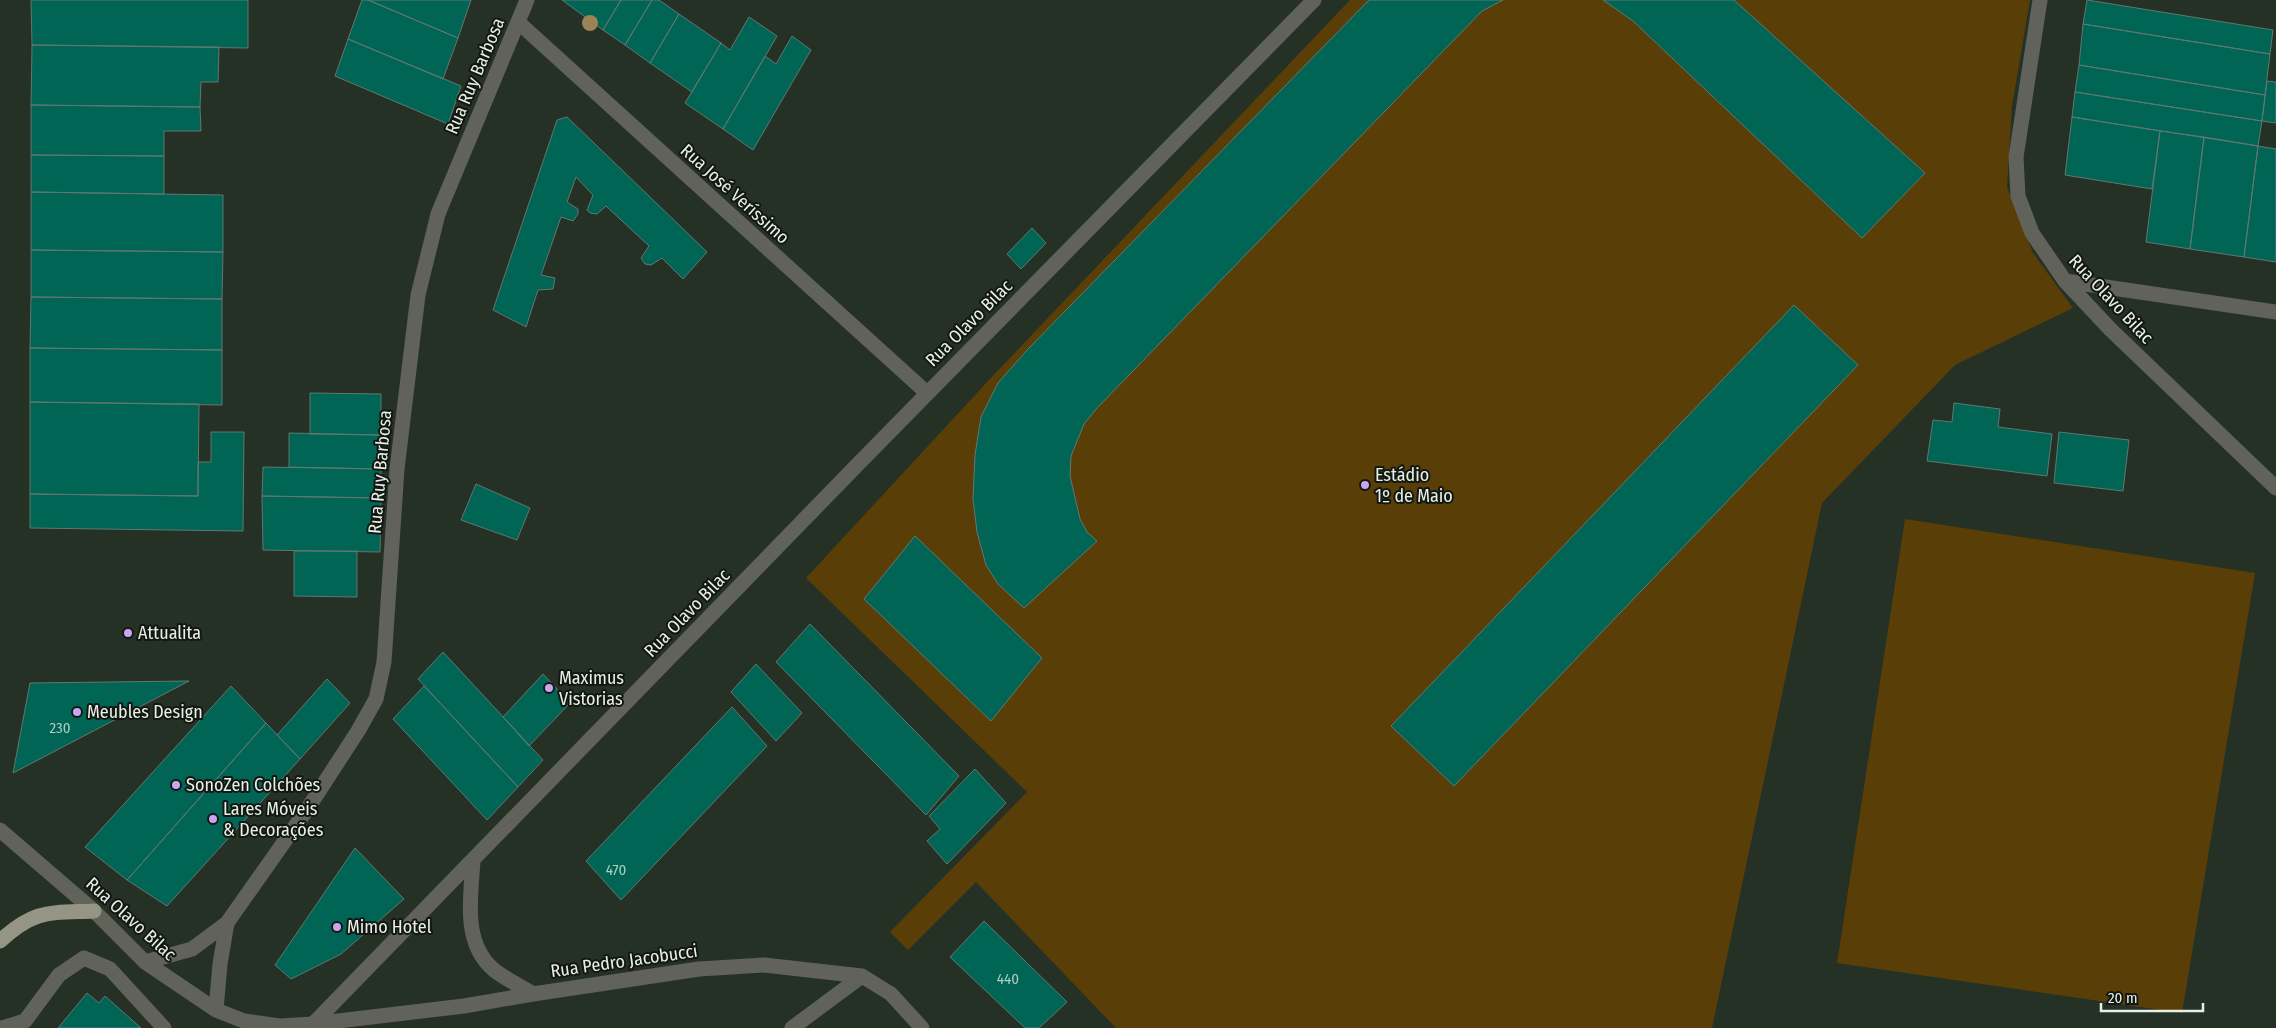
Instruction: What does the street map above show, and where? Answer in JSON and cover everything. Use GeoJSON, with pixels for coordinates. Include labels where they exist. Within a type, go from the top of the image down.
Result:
{"type":"FeatureCollection","features":[{"type":"Feature","properties":{"kind":"main road"},"geometry":{"type":"LineString","coordinates":[[0,942],[17,926],[36,916],[94,911]]}},
{"type":"Feature","properties":{"kind":"street","name":"Rua Ruy Barbosa"},"geometry":{"type":"LineString","coordinates":[[145,962],[192,949],[228,923],[308,808],[358,731],[376,699],[384,662],[397,469],[418,295],[438,214],[527,0]]}},
{"type":"Feature","properties":{"kind":"street","name":"Rua Olavo Bilac"},"geometry":{"type":"LineString","coordinates":[[0,830],[94,911],[145,962],[216,1010],[244,1021],[271,1025],[314,1024],[927,393],[1314,0]]}},
{"type":"Feature","properties":{"kind":"street","name":"Rua Olavo Bilac"},"geometry":{"type":"LineString","coordinates":[[2040,0],[2016,157],[2018,196],[2032,234],[2064,281],[2110,329],[2276,488]]}},
{"type":"Feature","properties":{"kind":"street","name":"Rua José Veríssimo"},"geometry":{"type":"LineString","coordinates":[[518,22],[927,393]]}},
{"type":"Feature","properties":{"kind":"street"},"geometry":{"type":"LineString","coordinates":[[2064,281],[2276,312]]}},
{"type":"Feature","properties":{"kind":"street"},"geometry":{"type":"LineString","coordinates":[[473,861],[470,914],[473,934],[480,954],[493,969],[533,994]]}},
{"type":"Feature","properties":{"kind":"street","name":"Rua Ruy Barbosa"},"geometry":{"type":"LineString","coordinates":[[216,1010],[220,964],[228,923]]}},
{"type":"Feature","properties":{"kind":"street"},"geometry":{"type":"LineString","coordinates":[[2,1028],[26,1022],[59,975],[84,958],[110,969],[164,1028]]}},
{"type":"Feature","properties":{"kind":"street","name":"Rua Pedro Jacobucci"},"geometry":{"type":"LineString","coordinates":[[314,1024],[464,1006],[699,969],[764,965],[862,976],[891,994],[922,1028]]}},
{"type":"Feature","properties":{"kind":"street"},"geometry":{"type":"LineString","coordinates":[[792,1028],[862,976]]}},
{"type":"Feature","properties":{"kind":"shaded area","name":"Estádio 1º de Maio"},"geometry":{"type":"Polygon","coordinates":[[[1350,0],[2030,0],[2012,106],[2007,187],[2033,253],[2073,308],[1955,365],[1822,503],[1712,1028],[1116,1028],[976,882],[908,950],[890,932],[1027,792],[806,578],[989,380],[1350,0]]]}},
{"type":"Feature","properties":{"kind":"shaded area"},"geometry":{"type":"Polygon","coordinates":[[[1905,519],[2255,573],[2182,1013],[1837,963],[1905,519]]]}},
{"type":"Feature","properties":{"kind":"building"},"geometry":{"type":"Polygon","coordinates":[[[31,0],[248,0],[248,48],[32,45],[31,0]]]}},
{"type":"Feature","properties":{"kind":"building"},"geometry":{"type":"Polygon","coordinates":[[[362,0],[368,0],[458,38],[443,79],[348,39],[362,0]]]}},
{"type":"Feature","properties":{"kind":"building"},"geometry":{"type":"Polygon","coordinates":[[[368,0],[471,0],[458,38],[368,0]]]}},
{"type":"Feature","properties":{"kind":"building"},"geometry":{"type":"Polygon","coordinates":[[[562,0],[621,0],[603,30],[562,0]]]}},
{"type":"Feature","properties":{"kind":"building"},"geometry":{"type":"Polygon","coordinates":[[[621,0],[652,0],[625,45],[603,30],[621,0]]]}},
{"type":"Feature","properties":{"kind":"building"},"geometry":{"type":"Polygon","coordinates":[[[652,0],[659,0],[679,14],[650,63],[625,45],[652,0]]]}},
{"type":"Feature","properties":{"kind":"building"},"geometry":{"type":"Polygon","coordinates":[[[1369,0],[1503,0],[1482,11],[1097,408],[1084,424],[1071,456],[1070,476],[1080,519],[1087,532],[1097,541],[1024,608],[998,584],[986,565],[977,532],[973,499],[975,455],[981,417],[998,383],[1028,349],[1369,0]]]}},
{"type":"Feature","properties":{"kind":"building"},"geometry":{"type":"Polygon","coordinates":[[[1603,0],[1734,0],[1925,173],[1862,238],[1633,21],[1603,0]]]}},
{"type":"Feature","properties":{"kind":"building"},"geometry":{"type":"Polygon","coordinates":[[[2087,0],[2273,30],[2270,54],[2083,24],[2087,0]]]}},
{"type":"Feature","properties":{"kind":"building"},"geometry":{"type":"Polygon","coordinates":[[[679,14],[721,43],[692,92],[650,63],[679,14]]]}},
{"type":"Feature","properties":{"kind":"building"},"geometry":{"type":"Polygon","coordinates":[[[749,17],[777,36],[723,129],[685,103],[721,43],[730,50],[749,17]]]}},
{"type":"Feature","properties":{"kind":"building"},"geometry":{"type":"Polygon","coordinates":[[[2083,24],[2270,54],[2265,95],[2079,65],[2083,24]]]}},
{"type":"Feature","properties":{"kind":"building"},"geometry":{"type":"Polygon","coordinates":[[[792,36],[811,50],[753,150],[723,129],[765,56],[776,64],[792,36]]]}},
{"type":"Feature","properties":{"kind":"building"},"geometry":{"type":"Polygon","coordinates":[[[348,39],[461,86],[448,124],[335,76],[348,39]]]}},
{"type":"Feature","properties":{"kind":"building"},"geometry":{"type":"Polygon","coordinates":[[[32,45],[219,47],[218,82],[201,82],[200,107],[31,105],[32,45]]]}},
{"type":"Feature","properties":{"kind":"building"},"geometry":{"type":"Polygon","coordinates":[[[2079,65],[2265,95],[2262,121],[2075,92],[2079,65]]]}},
{"type":"Feature","properties":{"kind":"building"},"geometry":{"type":"Polygon","coordinates":[[[2267,81],[2276,82],[2276,123],[2262,121],[2267,81]]]}},
{"type":"Feature","properties":{"kind":"building"},"geometry":{"type":"Polygon","coordinates":[[[2075,92],[2262,121],[2258,146],[2072,117],[2075,92]]]}},
{"type":"Feature","properties":{"kind":"building"},"geometry":{"type":"Polygon","coordinates":[[[31,105],[200,107],[201,131],[164,131],[164,156],[31,155],[31,105]]]}},
{"type":"Feature","properties":{"kind":"building"},"geometry":{"type":"Polygon","coordinates":[[[567,117],[707,252],[683,279],[662,258],[651,265],[645,264],[641,258],[649,246],[606,206],[597,214],[590,213],[587,210],[593,195],[576,177],[567,202],[578,209],[578,214],[573,221],[561,217],[541,275],[555,278],[553,289],[538,290],[526,327],[493,310],[557,120],[567,117]]]}},
{"type":"Feature","properties":{"kind":"building"},"geometry":{"type":"Polygon","coordinates":[[[2072,117],[2160,131],[2152,189],[2065,175],[2072,117]]]}},
{"type":"Feature","properties":{"kind":"building"},"geometry":{"type":"Polygon","coordinates":[[[2160,131],[2204,137],[2190,249],[2146,242],[2160,131]]]}},
{"type":"Feature","properties":{"kind":"building"},"geometry":{"type":"Polygon","coordinates":[[[2204,137],[2258,146],[2244,257],[2190,249],[2204,137]]]}},
{"type":"Feature","properties":{"kind":"building"},"geometry":{"type":"Polygon","coordinates":[[[2258,146],[2276,149],[2276,262],[2244,257],[2258,146]]]}},
{"type":"Feature","properties":{"kind":"building"},"geometry":{"type":"Polygon","coordinates":[[[31,155],[164,156],[164,194],[31,192],[31,155]]]}},
{"type":"Feature","properties":{"kind":"building"},"geometry":{"type":"Polygon","coordinates":[[[31,192],[223,195],[223,252],[31,250],[31,192]]]}},
{"type":"Feature","properties":{"kind":"building"},"geometry":{"type":"Polygon","coordinates":[[[1032,228],[1046,243],[1021,269],[1007,254],[1032,228]]]}},
{"type":"Feature","properties":{"kind":"building"},"geometry":{"type":"Polygon","coordinates":[[[31,250],[223,252],[222,299],[31,297],[31,250]]]}},
{"type":"Feature","properties":{"kind":"building"},"geometry":{"type":"Polygon","coordinates":[[[31,297],[222,299],[222,350],[30,348],[31,297]]]}},
{"type":"Feature","properties":{"kind":"building"},"geometry":{"type":"Polygon","coordinates":[[[1794,305],[1858,365],[1454,786],[1391,726],[1794,305]]]}},
{"type":"Feature","properties":{"kind":"building"},"geometry":{"type":"Polygon","coordinates":[[[30,348],[222,350],[222,405],[30,402],[30,348]]]}},
{"type":"Feature","properties":{"kind":"building"},"geometry":{"type":"Polygon","coordinates":[[[310,393],[381,394],[381,435],[310,434],[310,393]]]}},
{"type":"Feature","properties":{"kind":"building"},"geometry":{"type":"Polygon","coordinates":[[[30,402],[199,404],[198,496],[30,494],[30,402]]]}},
{"type":"Feature","properties":{"kind":"building"},"geometry":{"type":"Polygon","coordinates":[[[1954,403],[2000,409],[1998,427],[2052,434],[2047,476],[1927,461],[1933,420],[1952,422],[1954,403]]]}},
{"type":"Feature","properties":{"kind":"building"},"geometry":{"type":"Polygon","coordinates":[[[211,432],[244,432],[243,531],[30,528],[30,494],[198,496],[198,462],[211,462],[211,432]]]}},
{"type":"Feature","properties":{"kind":"building"},"geometry":{"type":"Polygon","coordinates":[[[2059,432],[2129,440],[2123,491],[2054,483],[2059,432]]]}},
{"type":"Feature","properties":{"kind":"building"},"geometry":{"type":"Polygon","coordinates":[[[289,433],[381,435],[381,469],[289,467],[289,433]]]}},
{"type":"Feature","properties":{"kind":"building"},"geometry":{"type":"Polygon","coordinates":[[[263,467],[381,469],[381,498],[262,496],[263,467]]]}},
{"type":"Feature","properties":{"kind":"building"},"geometry":{"type":"Polygon","coordinates":[[[476,484],[530,508],[517,540],[461,520],[476,484]]]}},
{"type":"Feature","properties":{"kind":"building"},"geometry":{"type":"Polygon","coordinates":[[[262,496],[381,498],[380,552],[263,550],[262,496]]]}},
{"type":"Feature","properties":{"kind":"building"},"geometry":{"type":"Polygon","coordinates":[[[915,536],[1042,658],[991,721],[864,599],[915,536]]]}},
{"type":"Feature","properties":{"kind":"building"},"geometry":{"type":"Polygon","coordinates":[[[294,551],[357,551],[357,597],[294,596],[294,551]]]}},
{"type":"Feature","properties":{"kind":"building"},"geometry":{"type":"Polygon","coordinates":[[[810,624],[959,776],[926,815],[776,662],[810,624]]]}},
{"type":"Feature","properties":{"kind":"building"},"geometry":{"type":"Polygon","coordinates":[[[443,652],[543,760],[518,787],[418,679],[443,652]]]}},
{"type":"Feature","properties":{"kind":"building"},"geometry":{"type":"Polygon","coordinates":[[[756,664],[802,713],[776,741],[731,692],[756,664]]]}},
{"type":"Feature","properties":{"kind":"building"},"geometry":{"type":"Polygon","coordinates":[[[543,674],[570,703],[529,746],[503,717],[543,674]]]}},
{"type":"Feature","properties":{"kind":"building"},"geometry":{"type":"Polygon","coordinates":[[[327,679],[350,703],[300,759],[277,735],[327,679]]]}},
{"type":"Feature","properties":{"kind":"building"},"geometry":{"type":"Polygon","coordinates":[[[189,681],[13,773],[30,683],[189,681]]]}},
{"type":"Feature","properties":{"kind":"building","name":"SonoZen Colchões"},"geometry":{"type":"Polygon","coordinates":[[[231,686],[266,723],[127,880],[85,847],[231,686]]]}},
{"type":"Feature","properties":{"kind":"building"},"geometry":{"type":"Polygon","coordinates":[[[424,686],[518,787],[487,820],[393,719],[424,686]]]}},
{"type":"Feature","properties":{"kind":"building"},"geometry":{"type":"Polygon","coordinates":[[[732,707],[767,746],[621,900],[586,861],[732,707]]]}},
{"type":"Feature","properties":{"kind":"building","name":"Lares Móveis & Decorações"},"geometry":{"type":"Polygon","coordinates":[[[266,723],[300,759],[167,906],[127,880],[266,723]]]}},
{"type":"Feature","properties":{"kind":"building"},"geometry":{"type":"Polygon","coordinates":[[[975,769],[1006,803],[947,864],[927,841],[940,829],[929,816],[975,769]]]}},
{"type":"Feature","properties":{"kind":"building","name":"Mimo Hotel"},"geometry":{"type":"Polygon","coordinates":[[[355,848],[404,899],[341,954],[291,979],[275,965],[355,848]]]}},
{"type":"Feature","properties":{"kind":"building"},"geometry":{"type":"Polygon","coordinates":[[[984,921],[1067,1002],[1039,1028],[1025,1028],[950,957],[984,921]]]}},
{"type":"Feature","properties":{"kind":"building"},"geometry":{"type":"Polygon","coordinates":[[[87,993],[99,1003],[105,996],[141,1028],[58,1028],[87,993]]]}},
{"type":"Feature","properties":{"kind":"place","name":"Estádio 1º de Maio"},"geometry":{"type":"Point","coordinates":[1365,485]}},
{"type":"Feature","properties":{"kind":"place","name":"Attualita"},"geometry":{"type":"Point","coordinates":[128,633]}},
{"type":"Feature","properties":{"kind":"place","name":"Maximus Vistorias"},"geometry":{"type":"Point","coordinates":[549,688]}},
{"type":"Feature","properties":{"kind":"place","name":"Meubles Design"},"geometry":{"type":"Point","coordinates":[77,712]}},
{"type":"Feature","properties":{"kind":"place","name":"SonoZen Colchões"},"geometry":{"type":"Point","coordinates":[176,785]}},
{"type":"Feature","properties":{"kind":"place","name":"Lares Móveis & Decorações"},"geometry":{"type":"Point","coordinates":[213,819]}},
{"type":"Feature","properties":{"kind":"place","name":"Mimo Hotel"},"geometry":{"type":"Point","coordinates":[337,927]}}]}
